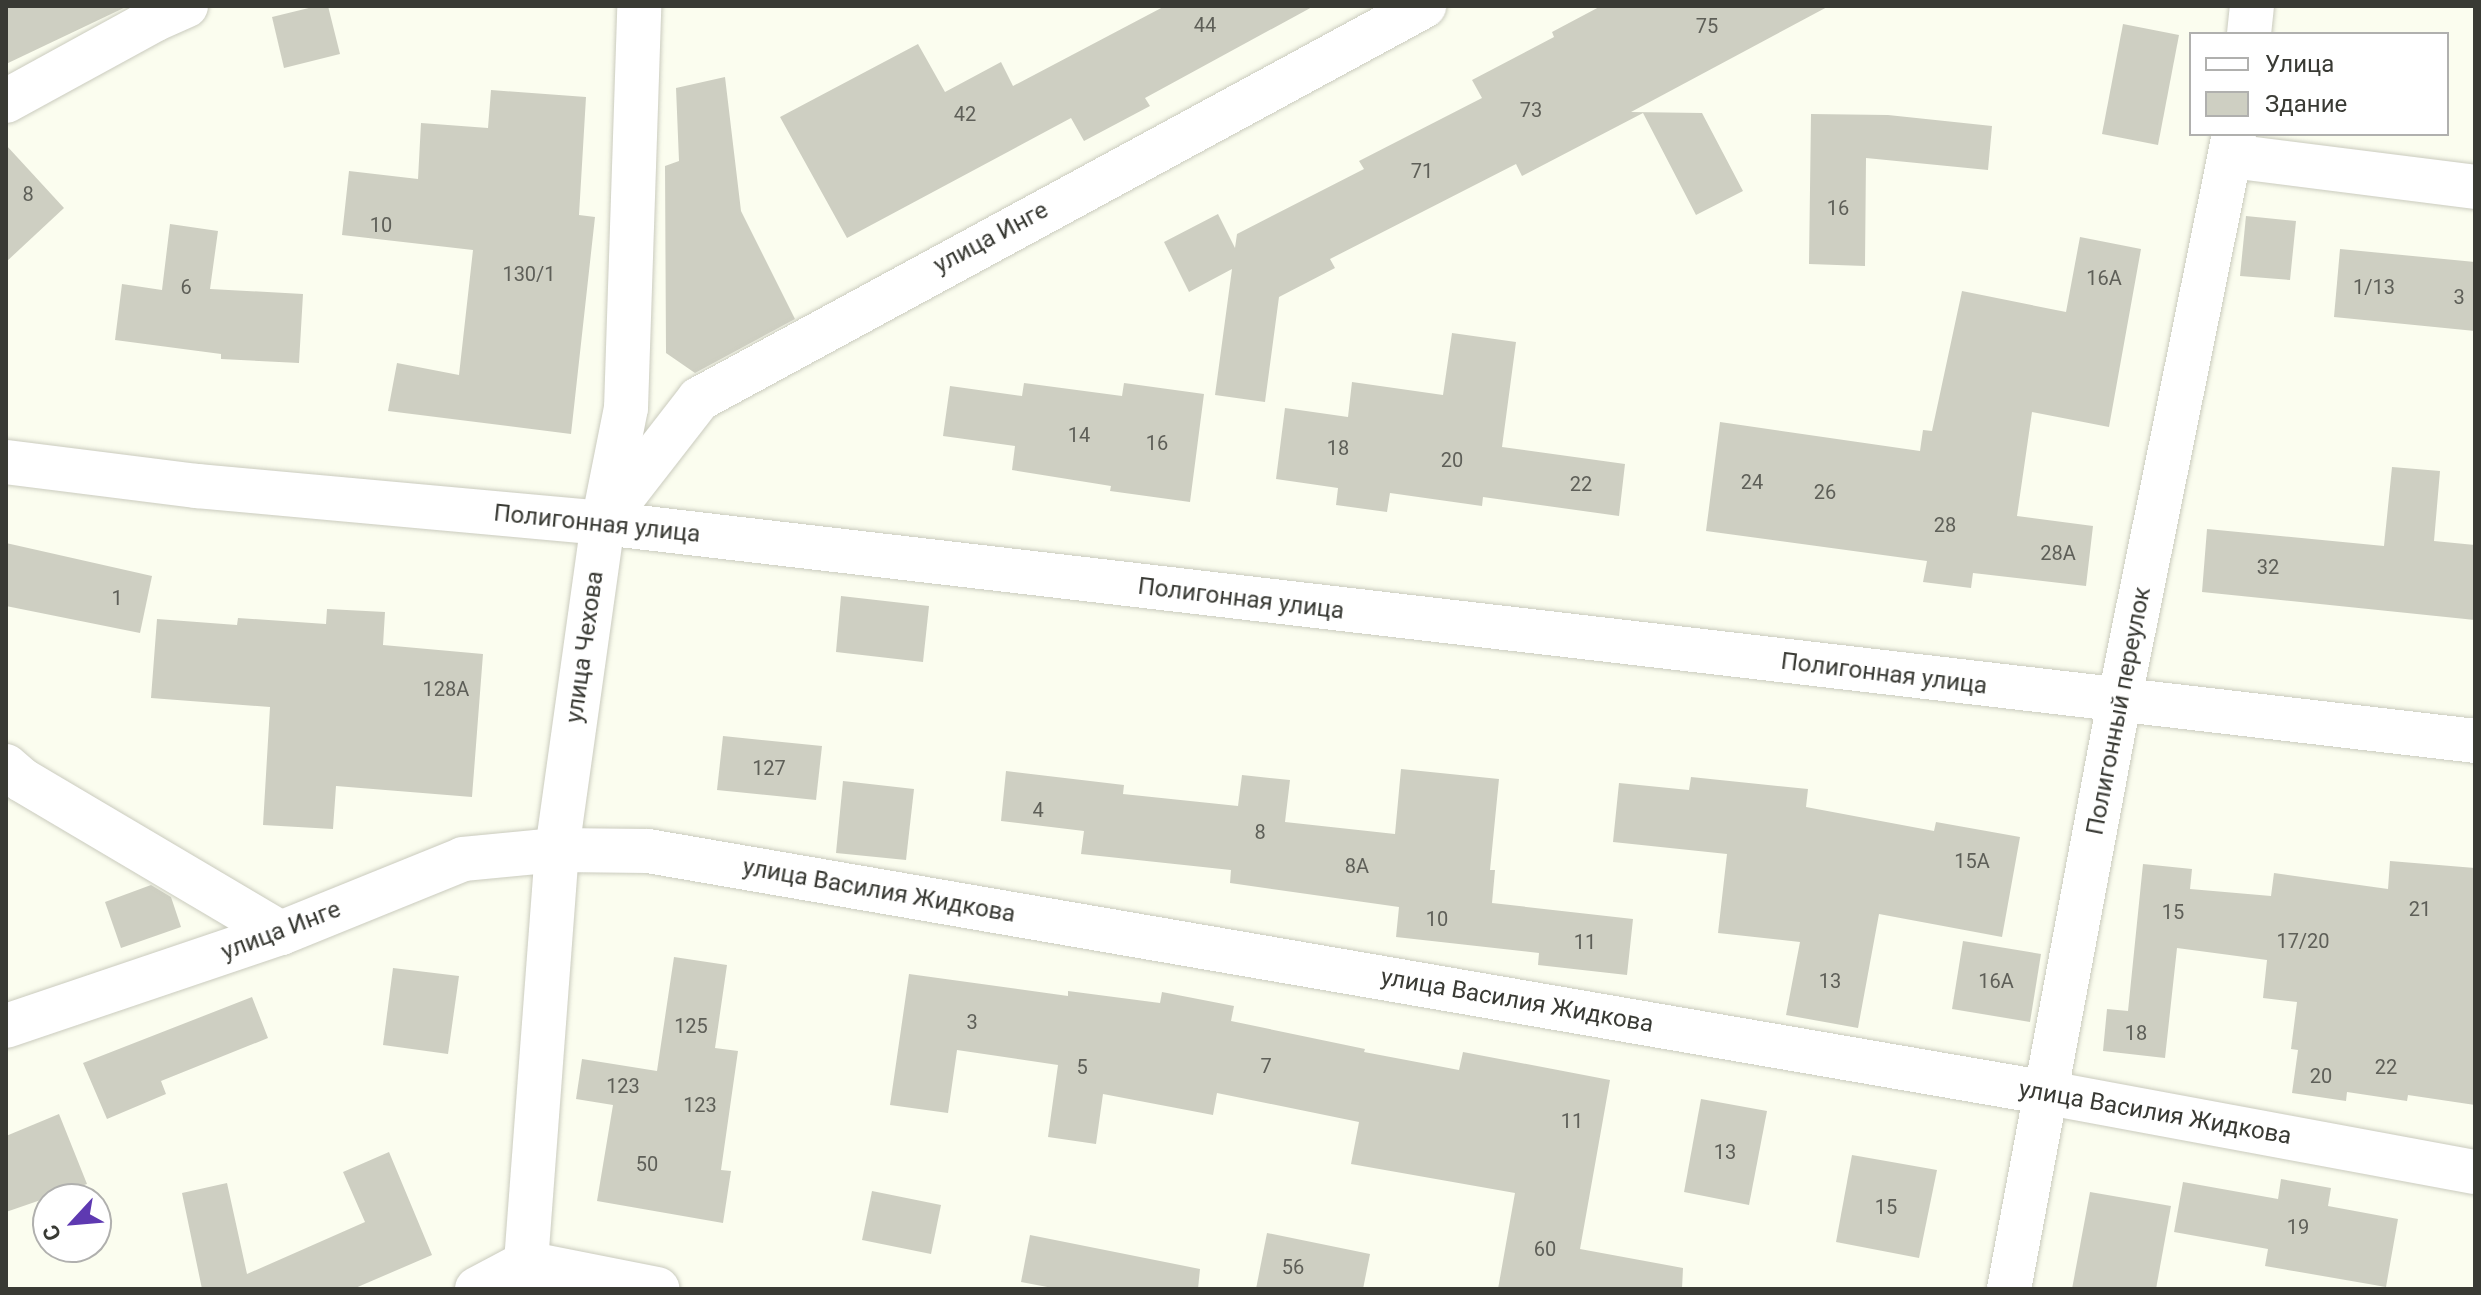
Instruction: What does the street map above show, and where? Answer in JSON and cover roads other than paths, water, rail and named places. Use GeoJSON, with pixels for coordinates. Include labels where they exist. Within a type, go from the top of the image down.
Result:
{"type":"FeatureCollection","features":[{"type":"Feature","properties":{"kind":"street"},"geometry":{"type":"LineString","coordinates":[[6,101],[154,20],[186,6]]}},
{"type":"Feature","properties":{"kind":"street","name":"улица Чехова"},"geometry":{"type":"LineString","coordinates":[[525,1276],[557,850],[603,523],[626,408],[639,6]]}},
{"type":"Feature","properties":{"kind":"street","name":"улица Инге"},"geometry":{"type":"LineString","coordinates":[[603,523],[699,399],[1424,6]]}},
{"type":"Feature","properties":{"kind":"street"},"geometry":{"type":"LineString","coordinates":[[2249,32],[2252,6]]}},
{"type":"Feature","properties":{"kind":"street"},"geometry":{"type":"LineString","coordinates":[[2233,145],[2475,187]]}},
{"type":"Feature","properties":{"kind":"street","name":"Полигонный переулок"},"geometry":{"type":"LineString","coordinates":[[2009,1289],[2119,702],[2233,145]]}},
{"type":"Feature","properties":{"kind":"street","name":"Полигонная улица"},"geometry":{"type":"LineString","coordinates":[[6,462],[197,486],[603,523],[2119,702],[2475,741]]}},
{"type":"Feature","properties":{"kind":"street"},"geometry":{"type":"LineString","coordinates":[[6,766],[22,780],[281,933]]}},
{"type":"Feature","properties":{"kind":"street","name":"улица Инге"},"geometry":{"type":"LineString","coordinates":[[6,1026],[281,933],[463,859],[557,850]]}},
{"type":"Feature","properties":{"kind":"street","name":"улица Василия Жидкова"},"geometry":{"type":"LineString","coordinates":[[557,850],[648,851],[2048,1093],[2475,1172]]}},
{"type":"Feature","properties":{"kind":"street"},"geometry":{"type":"LineString","coordinates":[[477,1289],[525,1276],[657,1289]]}}]}
